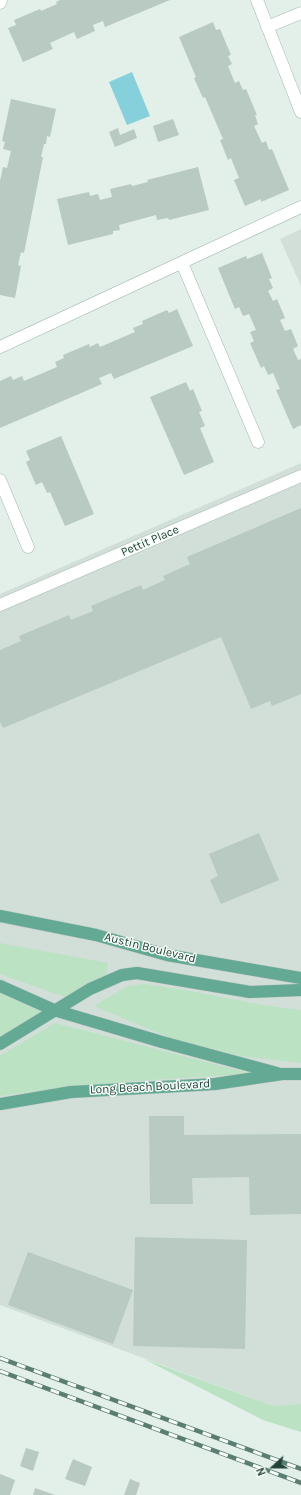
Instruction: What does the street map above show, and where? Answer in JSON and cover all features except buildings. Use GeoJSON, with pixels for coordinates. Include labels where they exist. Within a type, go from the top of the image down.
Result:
{"type":"FeatureCollection","features":[{"type":"Feature","properties":{"kind":"main road","name":"Austin Boulevard"},"geometry":{"type":"LineString","coordinates":[[0,916],[96,935],[167,954],[301,978]]}},
{"type":"Feature","properties":{"kind":"main road"},"geometry":{"type":"LineString","coordinates":[[0,1044],[90,989],[122,975],[137,973],[250,992],[301,990]]}},
{"type":"Feature","properties":{"kind":"main road"},"geometry":{"type":"LineString","coordinates":[[0,986],[54,1010],[162,1042],[282,1074]]}},
{"type":"Feature","properties":{"kind":"main road","name":"Long Beach Boulevard"},"geometry":{"type":"LineString","coordinates":[[0,1104],[71,1092],[215,1084],[282,1074],[301,1074]]}},
{"type":"Feature","properties":{"kind":"street"},"geometry":{"type":"LineString","coordinates":[[257,0],[301,112]]}},
{"type":"Feature","properties":{"kind":"street"},"geometry":{"type":"LineString","coordinates":[[267,27],[301,14]]}},
{"type":"Feature","properties":{"kind":"street"},"geometry":{"type":"LineString","coordinates":[[0,347],[301,207]]}},
{"type":"Feature","properties":{"kind":"street"},"geometry":{"type":"LineString","coordinates":[[182,263],[258,442]]}},
{"type":"Feature","properties":{"kind":"street","name":"Pettit Place"},"geometry":{"type":"LineString","coordinates":[[0,605],[301,476]]}},
{"type":"Feature","properties":{"kind":"street"},"geometry":{"type":"LineString","coordinates":[[0,480],[28,547]]}},
{"type":"Feature","properties":{"kind":"shaded area"},"geometry":{"type":"Polygon","coordinates":[[[301,229],[301,286],[280,239],[301,229]]]}},
{"type":"Feature","properties":{"kind":"shaded area"},"geometry":{"type":"Polygon","coordinates":[[[301,463],[301,1404],[273,1406],[0,1305],[0,594],[301,463]]]}},
{"type":"Feature","properties":{"kind":"green space"},"geometry":{"type":"Polygon","coordinates":[[[0,943],[108,963],[106,975],[92,981],[65,997],[0,974],[0,943]]]}},
{"type":"Feature","properties":{"kind":"green space"},"geometry":{"type":"Polygon","coordinates":[[[144,984],[262,1005],[301,1010],[301,1063],[242,1056],[168,1037],[94,1006],[128,986],[144,984]]]}},
{"type":"Feature","properties":{"kind":"green space"},"geometry":{"type":"Polygon","coordinates":[[[0,993],[44,1012],[0,1039],[0,993]]]}},
{"type":"Feature","properties":{"kind":"green space"},"geometry":{"type":"Polygon","coordinates":[[[55,1023],[253,1074],[126,1082],[0,1096],[0,1056],[55,1023]]]}},
{"type":"Feature","properties":{"kind":"green space"},"geometry":{"type":"Polygon","coordinates":[[[144,1359],[273,1406],[301,1404],[301,1432],[263,1420],[144,1359]]]}},
{"type":"Feature","properties":{"kind":"water"},"geometry":{"type":"Polygon","coordinates":[[[132,72],[150,116],[127,125],[109,82],[132,72]]]}},
{"type":"Feature","properties":{"kind":"railway"},"geometry":{"type":"LineString","coordinates":[[0,1358],[301,1469]]}},
{"type":"Feature","properties":{"kind":"railway"},"geometry":{"type":"LineString","coordinates":[[0,1371],[301,1483]]}}]}
